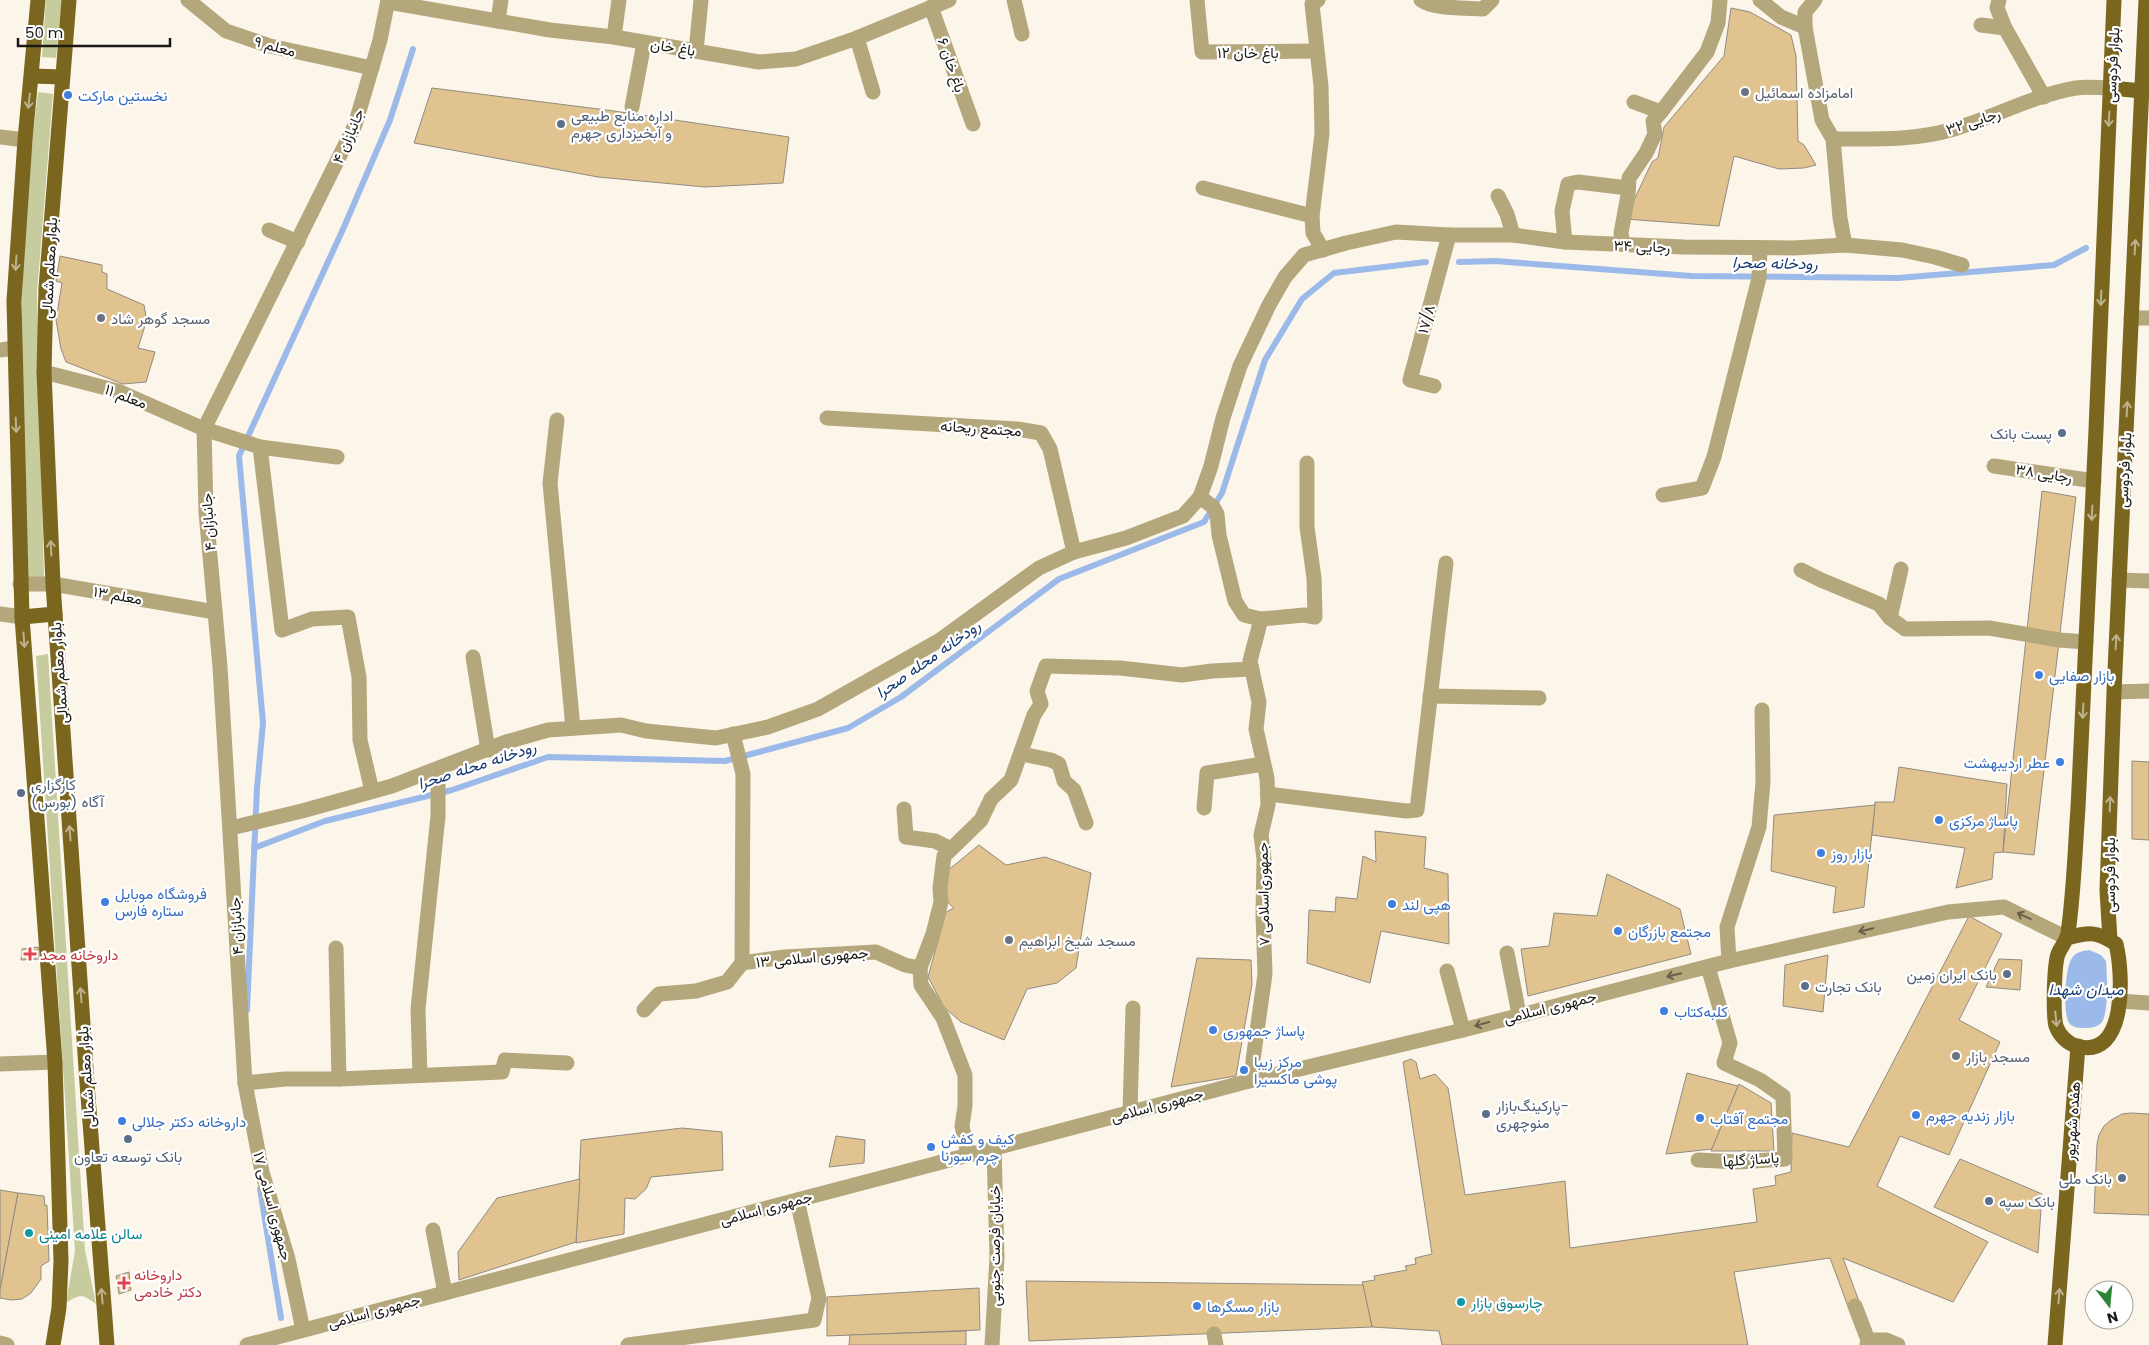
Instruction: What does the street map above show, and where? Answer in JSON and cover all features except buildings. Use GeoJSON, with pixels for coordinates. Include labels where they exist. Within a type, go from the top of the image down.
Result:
{"type":"FeatureCollection","features":[{"type":"Feature","properties":{"kind":"main road","name":"بلوار معلم شمالی"},"geometry":{"type":"LineString","coordinates":[[38,0],[32,76],[24,140],[14,301],[7,349],[22,617],[55,1062],[61,1261],[59,1308],[53,1345]]}},
{"type":"Feature","properties":{"kind":"main road","name":"بلوار معلم شمالی"},"geometry":{"type":"LineString","coordinates":[[70,0],[62,77],[46,288],[44,372],[53,584],[86,1083],[107,1345]]}},
{"type":"Feature","properties":{"kind":"main road","name":"بلوار فردوسی"},"geometry":{"type":"LineString","coordinates":[[2067,938],[2073,892],[2086,642],[2114,0]]}},
{"type":"Feature","properties":{"kind":"main road","name":"بلوار فردوسی"},"geometry":{"type":"LineString","coordinates":[[2110,940],[2107,890],[2114,692],[2146,0]]}},
{"type":"Feature","properties":{"kind":"main road"},"geometry":{"type":"LineString","coordinates":[[32,76],[62,77]]}},
{"type":"Feature","properties":{"kind":"main road"},"geometry":{"type":"LineString","coordinates":[[2111,88],[2142,91]]}},
{"type":"Feature","properties":{"kind":"main road"},"geometry":{"type":"LineString","coordinates":[[22,617],[55,614]]}},
{"type":"Feature","properties":{"kind":"main road"},"geometry":{"type":"LineString","coordinates":[[2085,933],[2100,934],[2110,940],[2116,944],[2120,959],[2119,1001],[2115,1026],[2104,1043],[2092,1046],[2078,1046],[2063,1039],[2055,1025],[2055,978],[2058,955],[2067,938],[2085,933]]}},
{"type":"Feature","properties":{"kind":"main road","name":"هفده شهریور"},"geometry":{"type":"LineString","coordinates":[[2055,1345],[2078,1046]]}},
{"type":"Feature","properties":{"kind":"street","name":"معلم ۹"},"geometry":{"type":"LineString","coordinates":[[188,0],[226,31],[270,46],[372,68]]}},
{"type":"Feature","properties":{"kind":"street"},"geometry":{"type":"LineString","coordinates":[[498,21],[501,0]]}},
{"type":"Feature","properties":{"kind":"street"},"geometry":{"type":"LineString","coordinates":[[614,37],[618,0]]}},
{"type":"Feature","properties":{"kind":"street"},"geometry":{"type":"LineString","coordinates":[[696,51],[701,0]]}},
{"type":"Feature","properties":{"kind":"street","name":"باغ خان"},"geometry":{"type":"LineString","coordinates":[[388,1],[550,30],[614,37],[759,62],[796,59],[857,38],[949,0]]}},
{"type":"Feature","properties":{"kind":"street"},"geometry":{"type":"LineString","coordinates":[[1014,0],[1022,34]]}},
{"type":"Feature","properties":{"kind":"street","name":"باغ خان ۱۲"},"geometry":{"type":"LineString","coordinates":[[1197,0],[1202,52],[1316,51]]}},
{"type":"Feature","properties":{"kind":"street"},"geometry":{"type":"LineString","coordinates":[[1318,0],[1312,4],[1321,86],[1322,134],[1312,216],[1313,233],[1322,250]]}},
{"type":"Feature","properties":{"kind":"street"},"geometry":{"type":"LineString","coordinates":[[1421,0],[1424,3],[1445,7],[1483,9],[1492,0]]}},
{"type":"Feature","properties":{"kind":"street"},"geometry":{"type":"LineString","coordinates":[[1624,244],[1621,233],[1629,178],[1646,153],[1655,134],[1653,122],[1706,52],[1718,24],[1720,0]]}},
{"type":"Feature","properties":{"kind":"street"},"geometry":{"type":"LineString","coordinates":[[1760,0],[1781,17],[1805,27]]}},
{"type":"Feature","properties":{"kind":"street"},"geometry":{"type":"LineString","coordinates":[[1815,0],[1805,12],[1805,27],[1822,120],[1833,139],[1840,218],[1845,245]]}},
{"type":"Feature","properties":{"kind":"street"},"geometry":{"type":"LineString","coordinates":[[1999,0],[1997,8],[2005,28],[2044,97]]}},
{"type":"Feature","properties":{"kind":"street","name":"جانبازان ۴"},"geometry":{"type":"LineString","coordinates":[[245,1082],[231,828],[206,512],[204,430],[356,125],[388,1]]}},
{"type":"Feature","properties":{"kind":"street","name":"باغ خان ۶"},"geometry":{"type":"LineString","coordinates":[[932,7],[972,124]]}},
{"type":"Feature","properties":{"kind":"street"},"geometry":{"type":"LineString","coordinates":[[1980,25],[2005,28]]}},
{"type":"Feature","properties":{"kind":"street"},"geometry":{"type":"LineString","coordinates":[[857,38],[873,92]]}},
{"type":"Feature","properties":{"kind":"street"},"geometry":{"type":"LineString","coordinates":[[632,107],[644,43]]}},
{"type":"Feature","properties":{"kind":"street","name":"رجایی ۳۲"},"geometry":{"type":"LineString","coordinates":[[1833,139],[1887,140],[1922,136],[1953,129],[2044,97],[2077,88],[2111,88]]}},
{"type":"Feature","properties":{"kind":"street"},"geometry":{"type":"LineString","coordinates":[[1634,102],[1661,112]]}},
{"type":"Feature","properties":{"kind":"street"},"geometry":{"type":"LineString","coordinates":[[0,137],[24,140]]}},
{"type":"Feature","properties":{"kind":"street"},"geometry":{"type":"LineString","coordinates":[[1566,242],[1562,211],[1568,184],[1578,182],[1628,188]]}},
{"type":"Feature","properties":{"kind":"street"},"geometry":{"type":"LineString","coordinates":[[1203,188],[1312,216]]}},
{"type":"Feature","properties":{"kind":"street"},"geometry":{"type":"LineString","coordinates":[[1498,196],[1507,214],[1513,235]]}},
{"type":"Feature","properties":{"kind":"street"},"geometry":{"type":"LineString","coordinates":[[269,230],[298,242]]}},
{"type":"Feature","properties":{"kind":"street","name":"رجایی ۳۴"},"geometry":{"type":"LineString","coordinates":[[1200,497],[1240,366],[1285,277],[1304,255],[1396,232],[1449,235],[1513,235],[1566,242],[1760,250],[1845,245],[1902,250],[1962,265]]}},
{"type":"Feature","properties":{"kind":"street","name":"۱۷/۸"},"geometry":{"type":"LineString","coordinates":[[1434,386],[1410,380],[1449,235]]}},
{"type":"Feature","properties":{"kind":"street"},"geometry":{"type":"LineString","coordinates":[[1663,495],[1702,488],[1714,457],[1759,278],[1760,250]]}},
{"type":"Feature","properties":{"kind":"street"},"geometry":{"type":"LineString","coordinates":[[2131,318],[2149,318]]}},
{"type":"Feature","properties":{"kind":"street","name":"معلم ۱۱"},"geometry":{"type":"LineString","coordinates":[[44,372],[118,391],[204,430],[257,446],[337,457]]}},
{"type":"Feature","properties":{"kind":"street","name":"مجتمع ریحانه"},"geometry":{"type":"LineString","coordinates":[[827,418],[1017,429],[1041,433],[1050,449],[1074,552]]}},
{"type":"Feature","properties":{"kind":"street"},"geometry":{"type":"LineString","coordinates":[[557,420],[550,483],[572,728]]}},
{"type":"Feature","properties":{"kind":"street"},"geometry":{"type":"LineString","coordinates":[[257,446],[282,630],[312,619],[348,617],[359,677],[360,740],[372,791]]}},
{"type":"Feature","properties":{"kind":"street"},"geometry":{"type":"LineString","coordinates":[[231,828],[302,812],[372,791],[438,770],[488,750],[548,730],[622,725],[646,731],[716,738],[768,727],[818,709],[940,640],[1039,568],[1074,552],[1126,538],[1183,516],[1200,497],[1215,510],[1234,601],[1244,615],[1261,619],[1304,615],[1315,617],[1314,578],[1307,527],[1307,462]]}},
{"type":"Feature","properties":{"kind":"street","name":"رجایی ۳۸"},"geometry":{"type":"LineString","coordinates":[[1994,466],[2094,481]]}},
{"type":"Feature","properties":{"kind":"street"},"geometry":{"type":"LineString","coordinates":[[1268,794],[1406,812],[1417,810],[1446,564]]}},
{"type":"Feature","properties":{"kind":"street"},"geometry":{"type":"LineString","coordinates":[[1890,618],[1901,569]]}},
{"type":"Feature","properties":{"kind":"street"},"geometry":{"type":"LineString","coordinates":[[1801,570],[1879,604],[1890,618],[1905,629],[1989,628],[2059,640],[2086,642]]}},
{"type":"Feature","properties":{"kind":"street"},"geometry":{"type":"LineString","coordinates":[[2119,580],[2149,581]]}},
{"type":"Feature","properties":{"kind":"street","name":"معلم ۱۳"},"geometry":{"type":"LineString","coordinates":[[20,584],[53,584],[215,612]]}},
{"type":"Feature","properties":{"kind":"street"},"geometry":{"type":"LineString","coordinates":[[0,614],[22,617]]}},
{"type":"Feature","properties":{"kind":"street","name":"جمهوری‌اسلامی ۷"},"geometry":{"type":"LineString","coordinates":[[1253,1080],[1253,1060],[1265,974],[1264,859],[1261,835],[1268,804],[1268,794],[1256,730],[1258,702],[1250,660],[1261,619]]}},
{"type":"Feature","properties":{"kind":"street"},"geometry":{"type":"LineString","coordinates":[[473,657],[488,750]]}},
{"type":"Feature","properties":{"kind":"street"},"geometry":{"type":"LineString","coordinates":[[968,1155],[962,1126],[965,1106],[964,1076],[943,1018],[922,985],[920,968],[933,934],[941,902],[940,888],[944,856],[981,820],[991,799],[1011,780],[1022,754],[1034,715],[1041,704],[1037,691],[1046,666],[1120,668],[1182,675],[1212,671],[1252,670]]}},
{"type":"Feature","properties":{"kind":"street"},"geometry":{"type":"LineString","coordinates":[[2114,692],[2149,691]]}},
{"type":"Feature","properties":{"kind":"street"},"geometry":{"type":"LineString","coordinates":[[1430,696],[1539,698]]}},
{"type":"Feature","properties":{"kind":"street"},"geometry":{"type":"LineString","coordinates":[[1730,960],[1727,927],[1759,827],[1763,782],[1762,710]]}},
{"type":"Feature","properties":{"kind":"street"},"geometry":{"type":"LineString","coordinates":[[644,1010],[659,994],[696,991],[726,982],[742,963],[744,774],[734,735]]}},
{"type":"Feature","properties":{"kind":"street"},"geometry":{"type":"LineString","coordinates":[[1022,754],[1051,760],[1059,764],[1064,780],[1074,790],[1086,823]]}},
{"type":"Feature","properties":{"kind":"street"},"geometry":{"type":"LineString","coordinates":[[1204,808],[1207,773],[1263,764]]}},
{"type":"Feature","properties":{"kind":"street"},"geometry":{"type":"LineString","coordinates":[[420,1075],[418,1009],[438,816],[438,770]]}},
{"type":"Feature","properties":{"kind":"street"},"geometry":{"type":"LineString","coordinates":[[904,809],[906,838],[935,841],[951,849]]}},
{"type":"Feature","properties":{"kind":"street","name":"جمهوری اسلامی"},"geometry":{"type":"LineString","coordinates":[[247,1345],[285,1340],[303,1330],[1130,1112],[1253,1080],[1463,1030],[1730,960],[1948,912],[2004,907],[2067,938]]}},
{"type":"Feature","properties":{"kind":"street"},"geometry":{"type":"LineString","coordinates":[[336,948],[339,1079]]}},
{"type":"Feature","properties":{"kind":"street","name":"جمهوری اسلامی ۱۳"},"geometry":{"type":"LineString","coordinates":[[742,963],[784,957],[876,952],[905,965],[920,968]]}},
{"type":"Feature","properties":{"kind":"street"},"geometry":{"type":"LineString","coordinates":[[1507,953],[1519,1014]]}},
{"type":"Feature","properties":{"kind":"street","name":"پاساژ گلها"},"geometry":{"type":"LineString","coordinates":[[1698,1160],[1738,1162],[1785,1159],[1783,1096],[1760,1080],[1724,1063],[1730,1043],[1708,967]]}},
{"type":"Feature","properties":{"kind":"street"},"geometry":{"type":"LineString","coordinates":[[1447,970],[1463,1030]]}},
{"type":"Feature","properties":{"kind":"street"},"geometry":{"type":"LineString","coordinates":[[2119,1001],[2149,1003]]}},
{"type":"Feature","properties":{"kind":"street"},"geometry":{"type":"LineString","coordinates":[[1130,1112],[1133,1008]]}},
{"type":"Feature","properties":{"kind":"street"},"geometry":{"type":"LineString","coordinates":[[245,1082],[502,1072],[505,1060],[567,1063]]}},
{"type":"Feature","properties":{"kind":"street"},"geometry":{"type":"LineString","coordinates":[[0,1064],[55,1062]]}},
{"type":"Feature","properties":{"kind":"street","name":"جمهوری اسلامی ۱۷"},"geometry":{"type":"LineString","coordinates":[[245,1082],[262,1172],[288,1259],[303,1330]]}},
{"type":"Feature","properties":{"kind":"street","name":"خیابان فرصت جنوبی"},"geometry":{"type":"LineString","coordinates":[[992,1345],[997,1257],[994,1148]]}},
{"type":"Feature","properties":{"kind":"street"},"geometry":{"type":"LineString","coordinates":[[628,1345],[814,1320],[819,1298],[797,1200]]}},
{"type":"Feature","properties":{"kind":"street"},"geometry":{"type":"LineString","coordinates":[[433,1230],[445,1293]]}},
{"type":"Feature","properties":{"kind":"street"},"geometry":{"type":"LineString","coordinates":[[1855,1306],[1868,1342],[1886,1340],[1898,1345]]}},
{"type":"Feature","properties":{"kind":"street"},"geometry":{"type":"LineString","coordinates":[[0,1343],[8,1345]]}},
{"type":"Feature","properties":{"kind":"green space"},"geometry":{"type":"Polygon","coordinates":[[[46,0],[62,0],[56,58],[42,57],[46,0]]]}},
{"type":"Feature","properties":{"kind":"green space"},"geometry":{"type":"Polygon","coordinates":[[[38,92],[53,94],[37,293],[44,578],[28,579],[22,297],[26,209],[38,92]]]}},
{"type":"Feature","properties":{"kind":"green space"},"geometry":{"type":"Polygon","coordinates":[[[48,654],[85,1250],[96,1304],[81,1296],[66,1303],[75,1251],[36,656],[48,654]]]}},
{"type":"Feature","properties":{"kind":"water","name":"میدان شهدا"},"geometry":{"type":"Polygon","coordinates":[[[2089,950],[2101,955],[2106,961],[2106,1010],[2102,1022],[2098,1025],[2090,1028],[2079,1028],[2070,1024],[2066,1012],[2066,981],[2072,958],[2077,953],[2089,950]]]}},
{"type":"Feature","properties":{"kind":"waterway"},"geometry":{"type":"LineString","coordinates":[[247,1010],[257,788],[263,723],[239,456],[344,227],[390,120],[413,49]]}},
{"type":"Feature","properties":{"kind":"waterway","name":"رودخانه صحرا"},"geometry":{"type":"LineString","coordinates":[[1459,262],[1495,261],[1691,276],[1898,278],[2054,265],[2086,248]]}},
{"type":"Feature","properties":{"kind":"waterway","name":"رودخانه محله صحرا"},"geometry":{"type":"LineString","coordinates":[[254,848],[325,821],[452,790],[548,757],[725,761],[848,728],[901,697],[1059,579],[1204,522],[1222,493],[1265,360],[1302,299],[1334,273],[1426,262]]}},
{"type":"Feature","properties":{"kind":"waterway"},"geometry":{"type":"LineString","coordinates":[[260,1189],[281,1318]]}},
{"type":"Feature","properties":{"kind":"place","name":"امامزاده اسمائیل"},"geometry":{"type":"Point","coordinates":[1745,92]}},
{"type":"Feature","properties":{"kind":"place","name":"نخستین مارکت"},"geometry":{"type":"Point","coordinates":[68,95]}},
{"type":"Feature","properties":{"kind":"place","name":"اداره منابع طبیعی و آبخیزداری جهرم"},"geometry":{"type":"Point","coordinates":[561,124]}},
{"type":"Feature","properties":{"kind":"place","name":"مسجد گوهر شاد"},"geometry":{"type":"Point","coordinates":[101,318]}},
{"type":"Feature","properties":{"kind":"place","name":"پست بانک"},"geometry":{"type":"Point","coordinates":[2062,433]}},
{"type":"Feature","properties":{"kind":"place","name":"بازار صفایی"},"geometry":{"type":"Point","coordinates":[2039,675]}},
{"type":"Feature","properties":{"kind":"place","name":"عطر اردیبهشت"},"geometry":{"type":"Point","coordinates":[2060,762]}},
{"type":"Feature","properties":{"kind":"place","name":"کارگزاری آگاه (بورس)"},"geometry":{"type":"Point","coordinates":[21,793]}},
{"type":"Feature","properties":{"kind":"place","name":"پاساژ مرکزی"},"geometry":{"type":"Point","coordinates":[1939,820]}},
{"type":"Feature","properties":{"kind":"place","name":"بازار روز"},"geometry":{"type":"Point","coordinates":[1821,853]}},
{"type":"Feature","properties":{"kind":"place","name":"فروشگاه موبایل ستاره فارس"},"geometry":{"type":"Point","coordinates":[105,902]}},
{"type":"Feature","properties":{"kind":"place","name":"هپی لند"},"geometry":{"type":"Point","coordinates":[1392,904]}},
{"type":"Feature","properties":{"kind":"place","name":"مجتمع بازرگان"},"geometry":{"type":"Point","coordinates":[1618,931]}},
{"type":"Feature","properties":{"kind":"place","name":"مسجد شیخ ابراهیم"},"geometry":{"type":"Point","coordinates":[1009,940]}},
{"type":"Feature","properties":{"kind":"place","name":"داروخانه مجد"},"geometry":{"type":"Point","coordinates":[30,954]}},
{"type":"Feature","properties":{"kind":"place","name":"بانک ایران زمین"},"geometry":{"type":"Point","coordinates":[2007,974]}},
{"type":"Feature","properties":{"kind":"place","name":"بانک تجارت"},"geometry":{"type":"Point","coordinates":[1805,986]}},
{"type":"Feature","properties":{"kind":"place","name":"کلبه‌کتاب"},"geometry":{"type":"Point","coordinates":[1664,1011]}},
{"type":"Feature","properties":{"kind":"place","name":"پاساژ جمهوری"},"geometry":{"type":"Point","coordinates":[1213,1030]}},
{"type":"Feature","properties":{"kind":"place","name":"مسجد بازار"},"geometry":{"type":"Point","coordinates":[1956,1056]}},
{"type":"Feature","properties":{"kind":"place","name":"مرکز زیبا پوشی ماکسیرا"},"geometry":{"type":"Point","coordinates":[1244,1070]}},
{"type":"Feature","properties":{"kind":"place","name":"پارکینگ‌بازار- منوچهری"},"geometry":{"type":"Point","coordinates":[1486,1114]}},
{"type":"Feature","properties":{"kind":"place","name":"بازار زندیه جهرم"},"geometry":{"type":"Point","coordinates":[1916,1115]}},
{"type":"Feature","properties":{"kind":"place","name":"مجتمع آفتاب"},"geometry":{"type":"Point","coordinates":[1700,1118]}},
{"type":"Feature","properties":{"kind":"place","name":"داروخانه دکتر جلالی"},"geometry":{"type":"Point","coordinates":[122,1121]}},
{"type":"Feature","properties":{"kind":"place","name":"بانک توسعه تعاون"},"geometry":{"type":"Point","coordinates":[128,1139]}},
{"type":"Feature","properties":{"kind":"place","name":"کیف و کفش چرم سورنا"},"geometry":{"type":"Point","coordinates":[931,1147]}},
{"type":"Feature","properties":{"kind":"place","name":"بانک ملی"},"geometry":{"type":"Point","coordinates":[2122,1178]}},
{"type":"Feature","properties":{"kind":"place","name":"بانک سپه"},"geometry":{"type":"Point","coordinates":[1989,1201]}},
{"type":"Feature","properties":{"kind":"place","name":"سالن علامه امینی"},"geometry":{"type":"Point","coordinates":[29,1233]}},
{"type":"Feature","properties":{"kind":"place","name":"داروخانه دکتر خادمی"},"geometry":{"type":"Point","coordinates":[124,1283]}},
{"type":"Feature","properties":{"kind":"place","name":"چارسوق بازار"},"geometry":{"type":"Point","coordinates":[1461,1302]}},
{"type":"Feature","properties":{"kind":"place","name":"بازار مسگرها"},"geometry":{"type":"Point","coordinates":[1197,1306]}}]}
